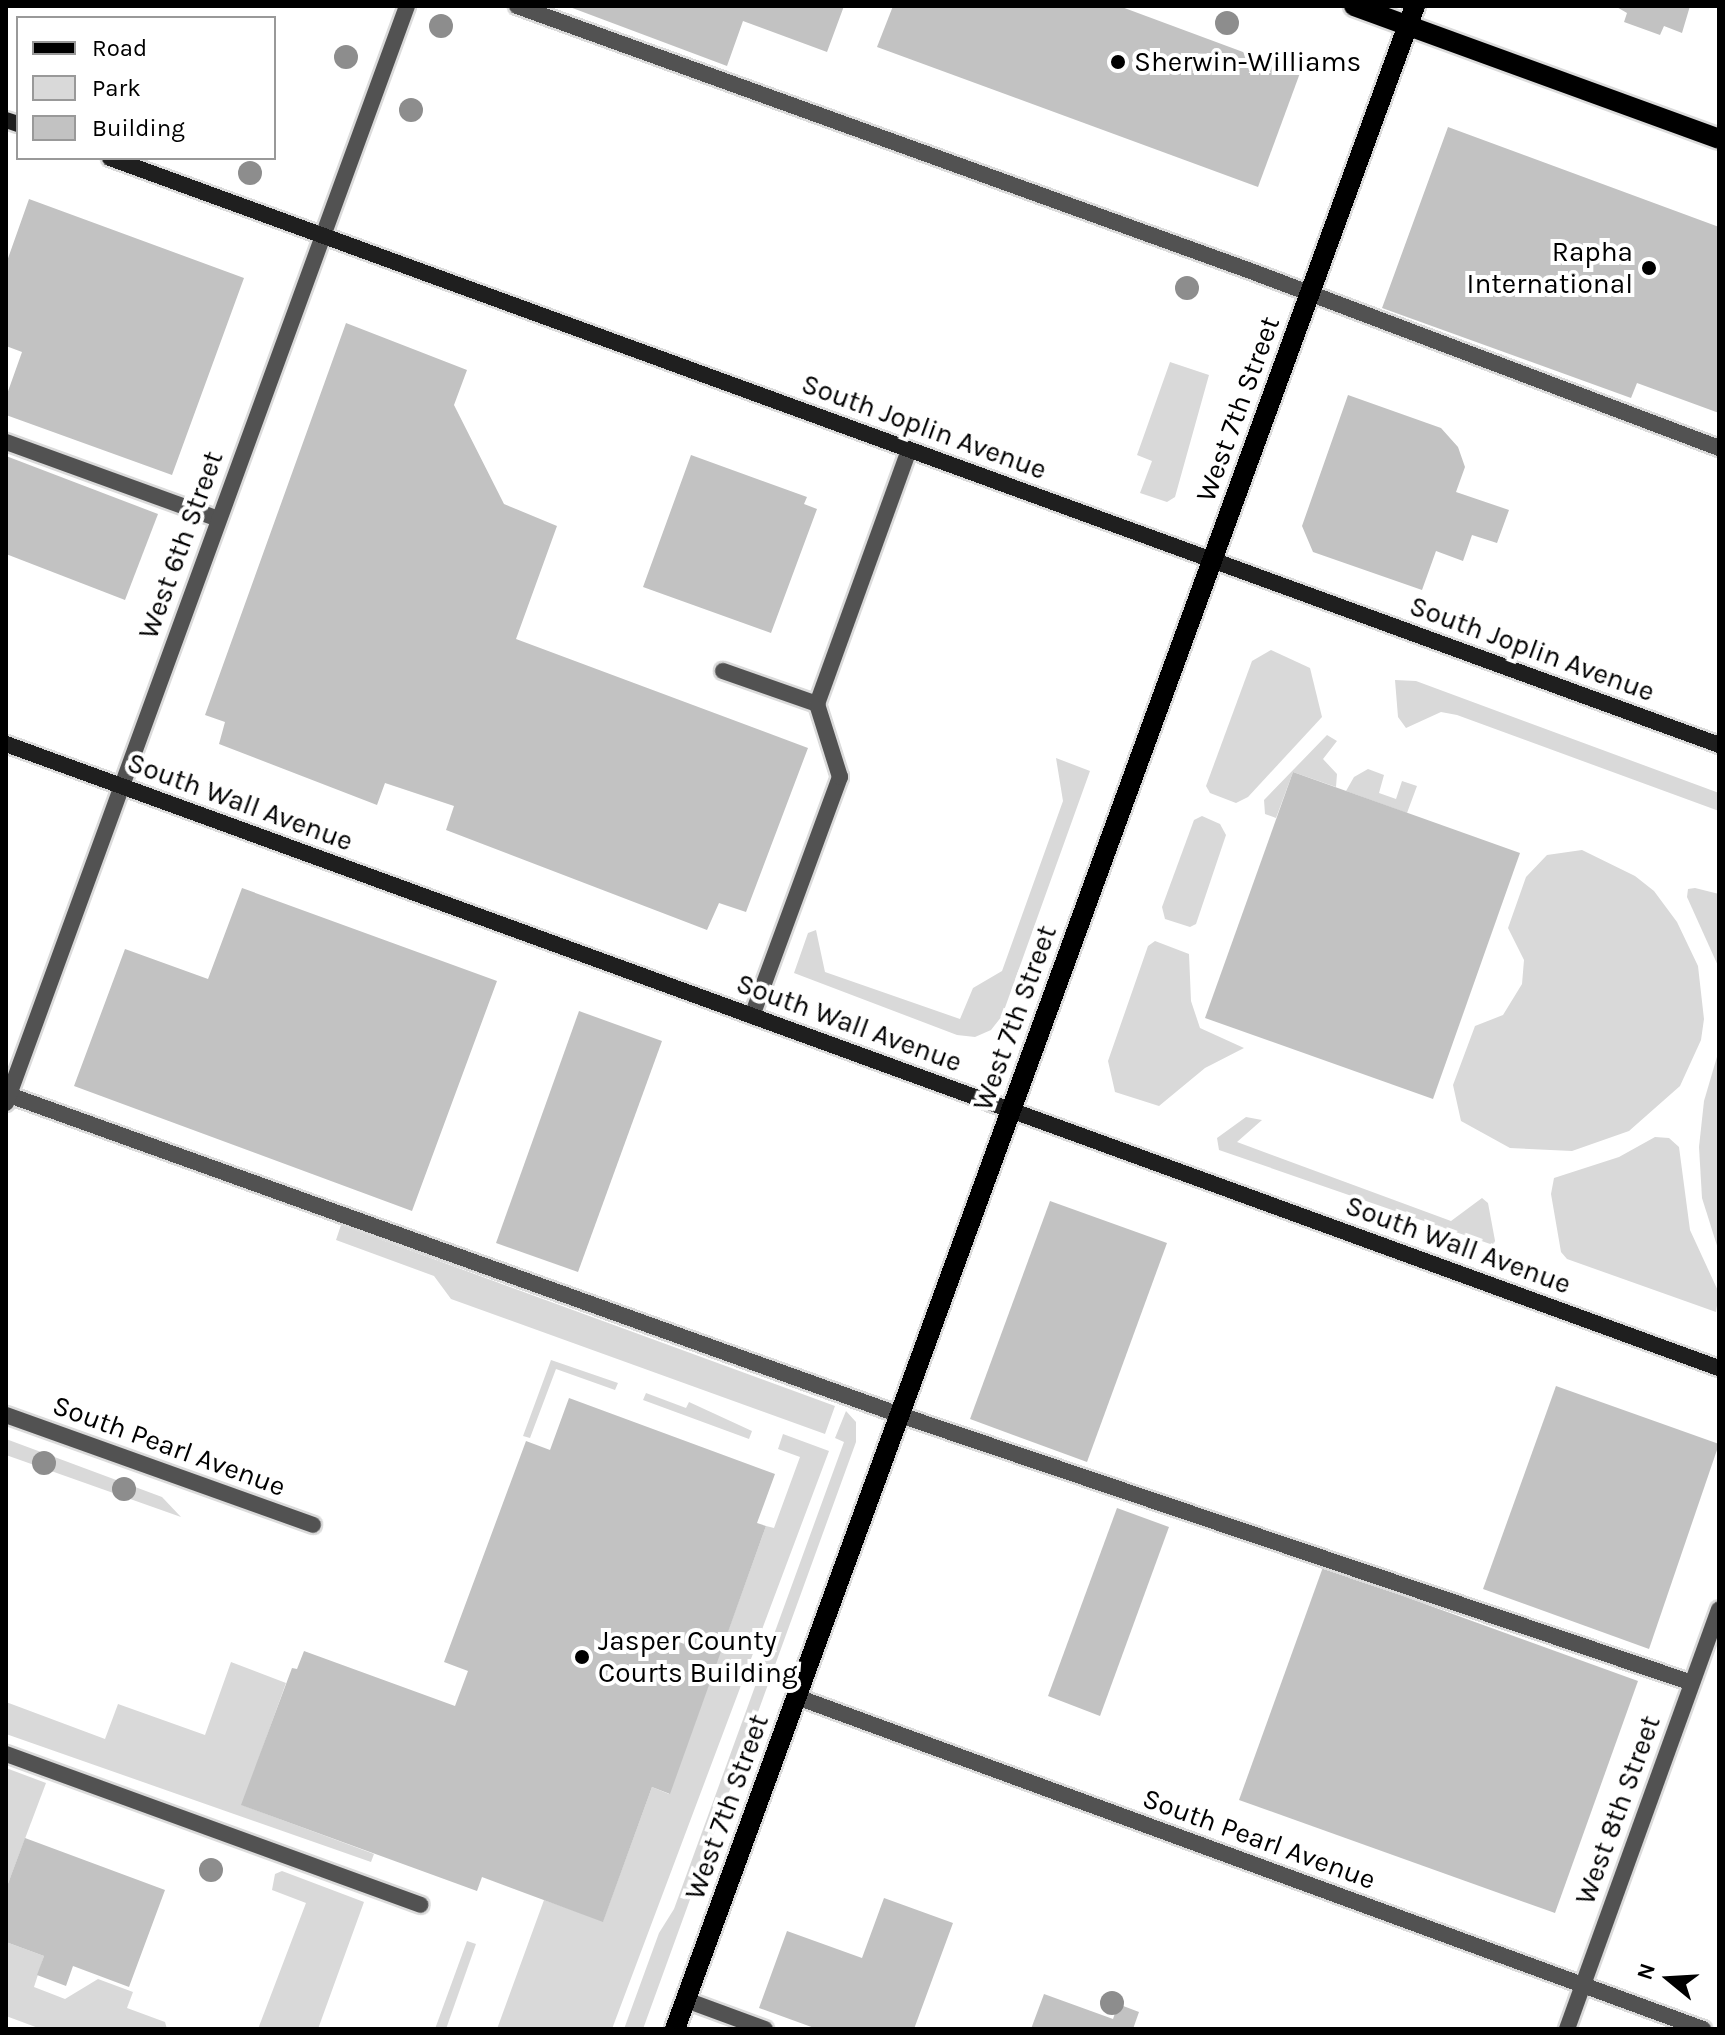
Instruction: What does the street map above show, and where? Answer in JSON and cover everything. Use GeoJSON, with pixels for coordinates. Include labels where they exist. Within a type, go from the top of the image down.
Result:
{"type":"FeatureCollection","features":[{"type":"Feature","properties":{"kind":"main road"},"geometry":{"type":"LineString","coordinates":[[1354,6],[1719,139]]}},
{"type":"Feature","properties":{"kind":"main road","name":"West 7th Street"},"geometry":{"type":"LineString","coordinates":[[675,2029],[1415,6]]}},
{"type":"Feature","properties":{"kind":"street","name":"West 6th Street"},"geometry":{"type":"LineString","coordinates":[[8,1099],[120,785],[407,6]]}},
{"type":"Feature","properties":{"kind":"street"},"geometry":{"type":"LineString","coordinates":[[517,6],[1310,293],[1719,448]]}},
{"type":"Feature","properties":{"kind":"street","name":"South Joplin Avenue"},"geometry":{"type":"LineString","coordinates":[[116,160],[1719,745]]}},
{"type":"Feature","properties":{"kind":"street"},"geometry":{"type":"LineString","coordinates":[[6,442],[219,519]]}},
{"type":"Feature","properties":{"kind":"street"},"geometry":{"type":"LineString","coordinates":[[752,1016],[840,777],[817,704],[909,450]]}},
{"type":"Feature","properties":{"kind":"street"},"geometry":{"type":"LineString","coordinates":[[723,671],[817,704]]}},
{"type":"Feature","properties":{"kind":"street","name":"South Wall Avenue"},"geometry":{"type":"LineString","coordinates":[[6,744],[1719,1368]]}},
{"type":"Feature","properties":{"kind":"street"},"geometry":{"type":"LineString","coordinates":[[8,1099],[900,1415],[1692,1683]]}},
{"type":"Feature","properties":{"kind":"street","name":"South Pearl Avenue"},"geometry":{"type":"LineString","coordinates":[[6,1415],[313,1525]]}},
{"type":"Feature","properties":{"kind":"street","name":"West 8th Street"},"geometry":{"type":"LineString","coordinates":[[1567,2029],[1719,1610]]}},
{"type":"Feature","properties":{"kind":"street","name":"South Pearl Avenue"},"geometry":{"type":"LineString","coordinates":[[797,1697],[1703,2029]]}},
{"type":"Feature","properties":{"kind":"street"},"geometry":{"type":"LineString","coordinates":[[6,1754],[420,1905]]}},
{"type":"Feature","properties":{"kind":"street"},"geometry":{"type":"LineString","coordinates":[[686,2000],[765,2029]]}},
{"type":"Feature","properties":{"kind":"green space"},"geometry":{"type":"Polygon","coordinates":[[[1170,362],[1209,375],[1175,497],[1167,502],[1140,493],[1152,461],[1137,455],[1170,362]]]}},
{"type":"Feature","properties":{"kind":"green space"},"geometry":{"type":"Polygon","coordinates":[[[1271,650],[1310,668],[1322,717],[1248,797],[1236,803],[1210,793],[1206,786],[1252,661],[1271,650]]]}},
{"type":"Feature","properties":{"kind":"green space"},"geometry":{"type":"Polygon","coordinates":[[[1395,680],[1416,681],[1719,793],[1719,811],[1457,715],[1441,712],[1406,728],[1398,717],[1395,680]]]}},
{"type":"Feature","properties":{"kind":"green space"},"geometry":{"type":"Polygon","coordinates":[[[1327,735],[1337,741],[1323,759],[1337,774],[1336,787],[1293,772],[1276,818],[1265,814],[1264,800],[1327,735]]]}},
{"type":"Feature","properties":{"kind":"green space"},"geometry":{"type":"Polygon","coordinates":[[[1056,758],[1090,771],[1002,1016],[991,1030],[975,1037],[957,1035],[794,973],[808,933],[816,930],[825,972],[960,1019],[973,988],[1002,971],[1063,801],[1056,758]]]}},
{"type":"Feature","properties":{"kind":"green space"},"geometry":{"type":"Polygon","coordinates":[[[1368,769],[1384,775],[1379,793],[1396,799],[1402,781],[1417,786],[1407,813],[1346,791],[1354,777],[1368,769]]]}},
{"type":"Feature","properties":{"kind":"green space"},"geometry":{"type":"Polygon","coordinates":[[[1202,816],[1220,824],[1226,835],[1196,924],[1190,927],[1165,919],[1162,907],[1194,820],[1202,816]]]}},
{"type":"Feature","properties":{"kind":"green space"},"geometry":{"type":"Polygon","coordinates":[[[1582,850],[1635,876],[1654,891],[1677,922],[1698,966],[1704,1019],[1701,1040],[1680,1086],[1629,1131],[1572,1151],[1510,1148],[1461,1121],[1453,1085],[1475,1026],[1503,1015],[1522,984],[1524,960],[1508,928],[1526,877],[1547,855],[1582,850]]]}},
{"type":"Feature","properties":{"kind":"green space"},"geometry":{"type":"Polygon","coordinates":[[[1688,889],[1719,894],[1719,968],[1687,897],[1688,889]]]}},
{"type":"Feature","properties":{"kind":"green space"},"geometry":{"type":"Polygon","coordinates":[[[1155,941],[1189,954],[1191,1001],[1200,1028],[1244,1048],[1205,1068],[1159,1106],[1115,1092],[1108,1061],[1148,946],[1155,941]]]}},
{"type":"Feature","properties":{"kind":"green space"},"geometry":{"type":"Polygon","coordinates":[[[1719,1050],[1719,1252],[1702,1198],[1699,1147],[1704,1101],[1719,1050]]]}},
{"type":"Feature","properties":{"kind":"green space"},"geometry":{"type":"Polygon","coordinates":[[[1246,1117],[1262,1120],[1237,1142],[1451,1221],[1482,1198],[1488,1203],[1496,1246],[1219,1150],[1217,1138],[1246,1117]]]}},
{"type":"Feature","properties":{"kind":"green space"},"geometry":{"type":"Polygon","coordinates":[[[1655,1137],[1669,1138],[1679,1147],[1690,1230],[1719,1293],[1716,1312],[1567,1259],[1561,1252],[1551,1194],[1554,1178],[1619,1157],[1655,1137]]]}},
{"type":"Feature","properties":{"kind":"green space"},"geometry":{"type":"Polygon","coordinates":[[[341,1225],[835,1406],[825,1434],[451,1299],[434,1276],[336,1240],[341,1225]]]}},
{"type":"Feature","properties":{"kind":"green space"},"geometry":{"type":"Polygon","coordinates":[[[551,1360],[618,1383],[615,1390],[556,1369],[530,1438],[523,1436],[551,1360]]]}},
{"type":"Feature","properties":{"kind":"green space"},"geometry":{"type":"Polygon","coordinates":[[[646,1393],[686,1408],[689,1402],[752,1431],[749,1439],[643,1400],[646,1393]]]}},
{"type":"Feature","properties":{"kind":"green space"},"geometry":{"type":"Polygon","coordinates":[[[846,1411],[856,1422],[856,1442],[643,2029],[624,2029],[659,1933],[674,1909],[844,1442],[835,1438],[846,1411]]]}},
{"type":"Feature","properties":{"kind":"green space"},"geometry":{"type":"Polygon","coordinates":[[[783,1434],[829,1451],[612,2029],[497,2029],[544,1900],[603,1921],[652,1787],[669,1794],[766,1526],[774,1528],[800,1457],[778,1449],[783,1434]]]}},
{"type":"Feature","properties":{"kind":"green space"},"geometry":{"type":"Polygon","coordinates":[[[6,1439],[162,1497],[181,1517],[6,1455],[6,1439]]]}},
{"type":"Feature","properties":{"kind":"green space"},"geometry":{"type":"Polygon","coordinates":[[[231,1662],[286,1683],[242,1805],[374,1854],[371,1862],[6,1734],[6,1702],[105,1739],[118,1704],[205,1735],[231,1662]]]}},
{"type":"Feature","properties":{"kind":"green space"},"geometry":{"type":"Polygon","coordinates":[[[6,1768],[46,1783],[6,1889],[6,1768]]]}},
{"type":"Feature","properties":{"kind":"green space"},"geometry":{"type":"Polygon","coordinates":[[[282,1871],[364,1902],[318,2029],[258,2029],[306,1903],[272,1890],[275,1874],[282,1871]]]}},
{"type":"Feature","properties":{"kind":"green space"},"geometry":{"type":"Polygon","coordinates":[[[467,1941],[476,1944],[446,2029],[435,2029],[467,1941]]]}},
{"type":"Feature","properties":{"kind":"green space"},"geometry":{"type":"Polygon","coordinates":[[[6,1942],[44,1956],[34,1987],[65,1999],[98,1979],[133,1992],[127,2008],[165,2022],[167,2029],[41,2029],[6,2016],[6,1942]]]}},
{"type":"Feature","properties":{"kind":"building"},"geometry":{"type":"Polygon","coordinates":[[[567,6],[844,6],[827,52],[743,21],[727,66],[567,6]]]}},
{"type":"Feature","properties":{"kind":"building"},"geometry":{"type":"Polygon","coordinates":[[[893,6],[1119,6],[1300,73],[1258,187],[877,47],[893,6]]]}},
{"type":"Feature","properties":{"kind":"building"},"geometry":{"type":"Polygon","coordinates":[[[1615,6],[1690,6],[1682,33],[1664,26],[1660,35],[1624,22],[1627,13],[1615,6]]]}},
{"type":"Feature","properties":{"kind":"building"},"geometry":{"type":"Polygon","coordinates":[[[1448,127],[1719,227],[1719,413],[1637,383],[1631,398],[1382,308],[1448,127]]]}},
{"type":"Feature","properties":{"kind":"building"},"geometry":{"type":"Polygon","coordinates":[[[29,199],[244,278],[172,475],[6,415],[6,397],[22,352],[6,346],[6,264],[29,199]]]}},
{"type":"Feature","properties":{"kind":"building"},"geometry":{"type":"Polygon","coordinates":[[[346,323],[467,370],[454,405],[504,504],[557,526],[516,639],[808,748],[746,912],[719,903],[707,930],[446,830],[454,806],[385,783],[377,805],[219,744],[225,722],[205,715],[346,323]]]}},
{"type":"Feature","properties":{"kind":"building"},"geometry":{"type":"Polygon","coordinates":[[[1348,395],[1441,428],[1458,447],[1465,467],[1456,492],[1509,510],[1497,543],[1472,535],[1463,561],[1436,551],[1422,590],[1313,552],[1302,526],[1348,395]]]}},
{"type":"Feature","properties":{"kind":"building"},"geometry":{"type":"Polygon","coordinates":[[[691,455],[807,497],[804,504],[817,509],[771,633],[643,587],[691,455]]]}},
{"type":"Feature","properties":{"kind":"building"},"geometry":{"type":"Polygon","coordinates":[[[6,456],[158,514],[125,600],[6,554],[6,456]]]}},
{"type":"Feature","properties":{"kind":"building"},"geometry":{"type":"Polygon","coordinates":[[[1293,772],[1520,853],[1433,1099],[1205,1018],[1293,772]]]}},
{"type":"Feature","properties":{"kind":"building"},"geometry":{"type":"Polygon","coordinates":[[[242,888],[497,981],[412,1211],[74,1086],[125,949],[208,979],[242,888]]]}},
{"type":"Feature","properties":{"kind":"building"},"geometry":{"type":"Polygon","coordinates":[[[579,1011],[662,1041],[578,1272],[496,1243],[579,1011]]]}},
{"type":"Feature","properties":{"kind":"building"},"geometry":{"type":"Polygon","coordinates":[[[1050,1201],[1167,1243],[1087,1462],[970,1419],[1050,1201]]]}},
{"type":"Feature","properties":{"kind":"building"},"geometry":{"type":"Polygon","coordinates":[[[1556,1386],[1719,1444],[1649,1649],[1483,1589],[1556,1386]]]}},
{"type":"Feature","properties":{"kind":"building","name":"Jasper County Courts Building"},"geometry":{"type":"Polygon","coordinates":[[[569,1398],[775,1474],[757,1523],[766,1526],[670,1794],[652,1787],[603,1922],[482,1877],[477,1891],[241,1805],[292,1668],[297,1669],[304,1651],[455,1706],[468,1671],[444,1662],[526,1441],[550,1450],[569,1398]]]}},
{"type":"Feature","properties":{"kind":"building"},"geometry":{"type":"Polygon","coordinates":[[[1117,1508],[1169,1527],[1100,1716],[1048,1696],[1117,1508]]]}},
{"type":"Feature","properties":{"kind":"building"},"geometry":{"type":"Polygon","coordinates":[[[1323,1567],[1638,1681],[1555,1913],[1239,1800],[1323,1567]]]}},
{"type":"Feature","properties":{"kind":"building"},"geometry":{"type":"Polygon","coordinates":[[[25,1838],[165,1890],[129,1987],[73,1966],[66,1986],[37,1975],[44,1956],[6,1942],[6,1889],[25,1838]]]}},
{"type":"Feature","properties":{"kind":"building"},"geometry":{"type":"Polygon","coordinates":[[[884,1898],[953,1923],[914,2029],[817,2029],[759,2008],[787,1931],[862,1958],[884,1898]]]}},
{"type":"Feature","properties":{"kind":"building"},"geometry":{"type":"Polygon","coordinates":[[[1044,1994],[1113,2019],[1118,2004],[1139,2012],[1133,2029],[1031,2029],[1044,1994]]]}},
{"type":"Feature","properties":{"kind":"place","name":"Sherwin-Williams"},"geometry":{"type":"Point","coordinates":[1118,62]}},
{"type":"Feature","properties":{"kind":"place","name":"Rapha International"},"geometry":{"type":"Point","coordinates":[1649,268]}},
{"type":"Feature","properties":{"kind":"place","name":"Jasper County Courts Building"},"geometry":{"type":"Point","coordinates":[582,1657]}}]}
